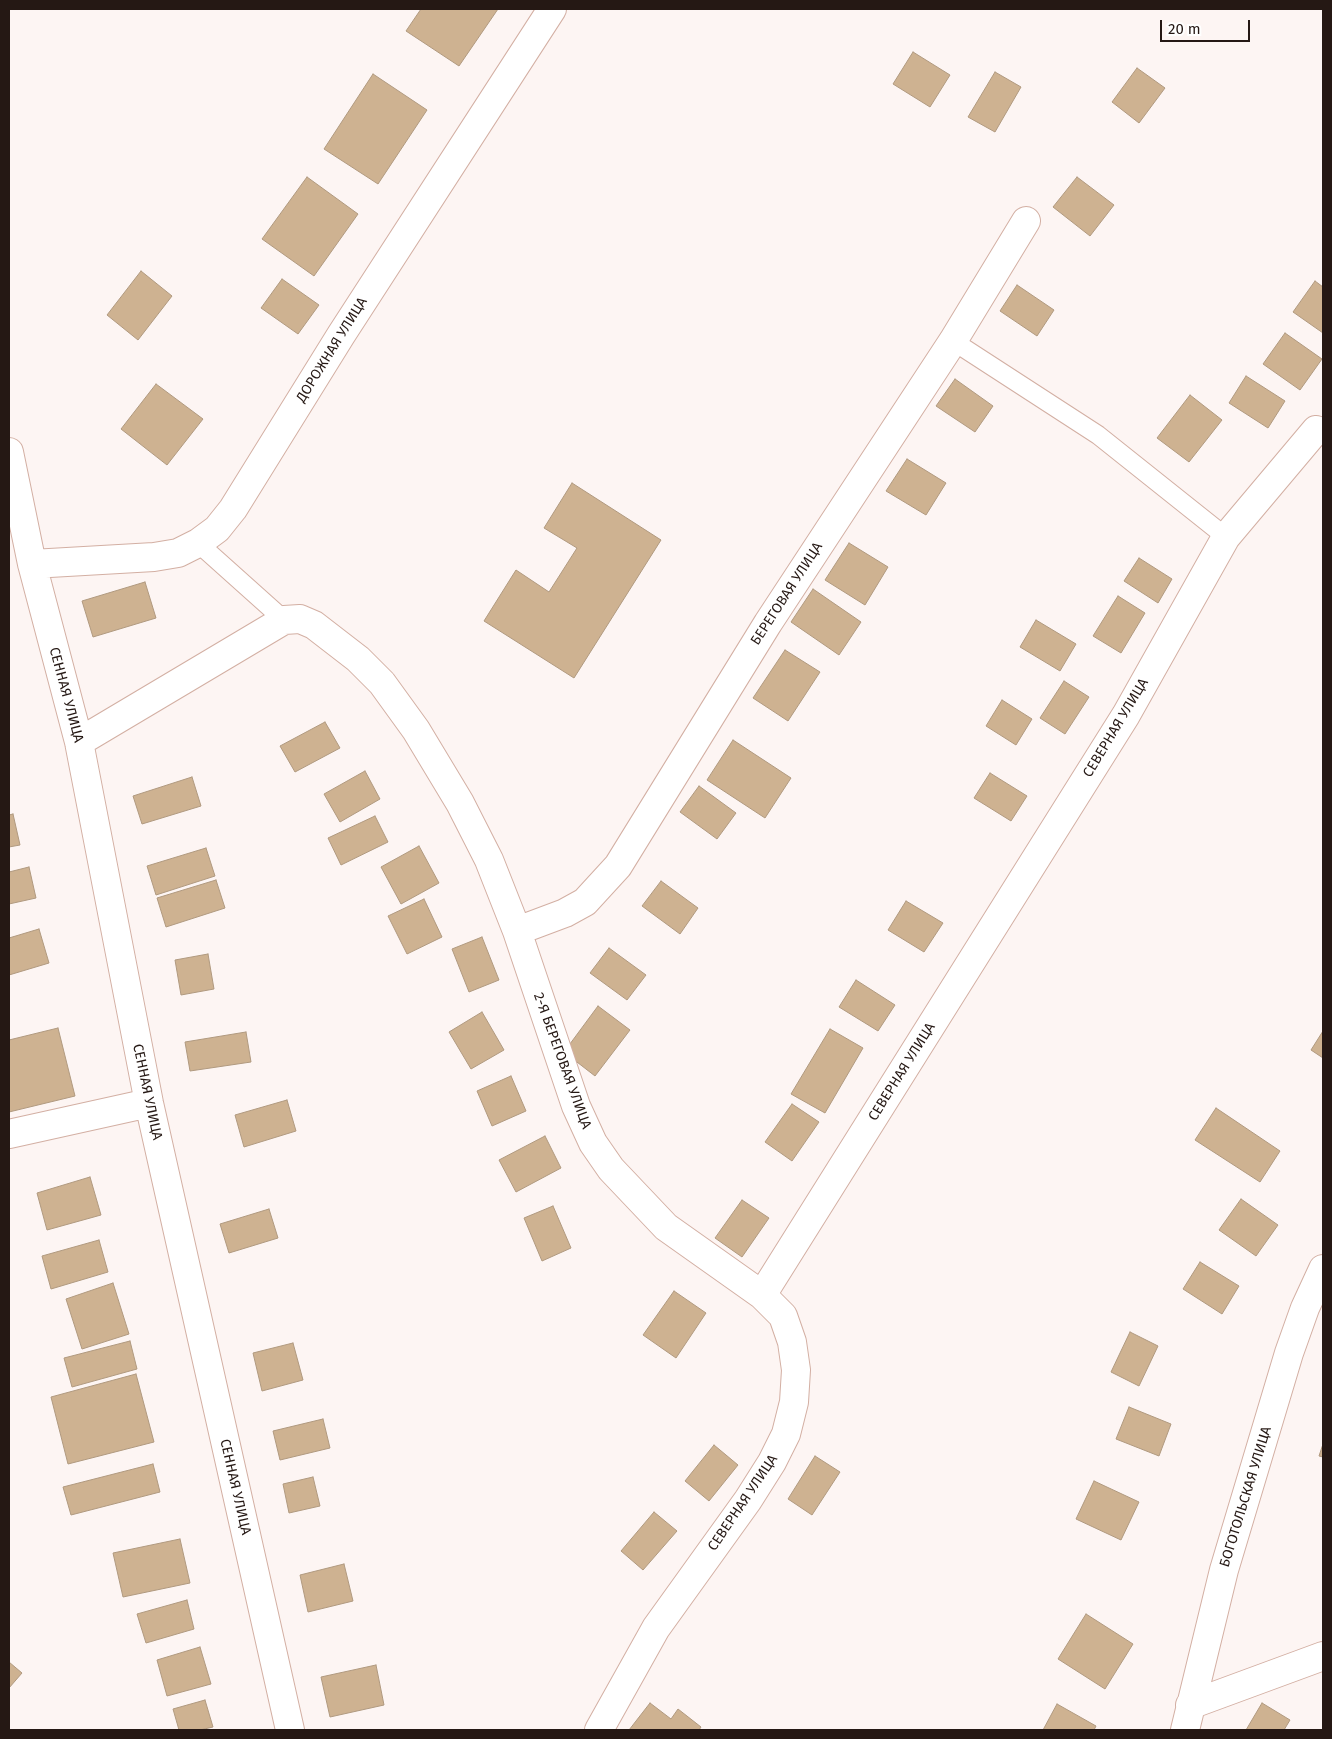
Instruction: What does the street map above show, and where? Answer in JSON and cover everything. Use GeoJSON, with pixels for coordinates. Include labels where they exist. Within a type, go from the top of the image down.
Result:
{"type":"FeatureCollection","features":[{"type":"Feature","properties":{"kind":"street","name":"ДОРОЖНАЯ УЛИЦА"},"geometry":{"type":"LineString","coordinates":[[32,564],[154,557],[178,553],[198,543],[217,530],[233,509],[341,335],[552,9]]}},
{"type":"Feature","properties":{"kind":"street","name":"БЕРЕГОВАЯ УЛИЦА"},"geometry":{"type":"LineString","coordinates":[[517,931],[565,913],[584,902],[618,866],[768,623],[953,341],[1026,221]]}},
{"type":"Feature","properties":{"kind":"street","name":"СЕВЕРНАЯ УЛИЦА"},"geometry":{"type":"LineString","coordinates":[[599,1730],[656,1628],[748,1500],[772,1462],[786,1434],[794,1402],[796,1370],[792,1342],[783,1316],[762,1295],[1126,715],[1226,537],[1316,430]]}},
{"type":"Feature","properties":{"kind":"street","name":"СЕННАЯ УЛИЦА"},"geometry":{"type":"LineString","coordinates":[[9,452],[32,564],[78,742],[149,1103],[290,1730]]}},
{"type":"Feature","properties":{"kind":"street","name":"2-Я БЕРЕГОВАЯ УЛИЦА"},"geometry":{"type":"LineString","coordinates":[[284,620],[300,619],[314,625],[358,659],[382,683],[416,730],[460,802],[489,860],[517,931],[576,1106],[593,1142],[616,1175],[666,1227],[762,1295]]}},
{"type":"Feature","properties":{"kind":"street"},"geometry":{"type":"LineString","coordinates":[[78,742],[284,620]]}},
{"type":"Feature","properties":{"kind":"street"},"geometry":{"type":"LineString","coordinates":[[9,1134],[149,1103]]}},
{"type":"Feature","properties":{"kind":"street","name":"БОГОТОЛЬСКАЯ УЛИЦА"},"geometry":{"type":"LineString","coordinates":[[1188,1718],[1224,1570],[1286,1362],[1305,1308],[1323,1269]]}},
{"type":"Feature","properties":{"kind":"street"},"geometry":{"type":"LineString","coordinates":[[1188,1718],[1323,1656]]}},
{"type":"Feature","properties":{"kind":"lane"},"geometry":{"type":"LineString","coordinates":[[953,341],[1098,435],[1226,537]]}},
{"type":"Feature","properties":{"kind":"lane"},"geometry":{"type":"LineString","coordinates":[[198,543],[284,620]]}},
{"type":"Feature","properties":{"kind":"building"},"geometry":{"type":"Polygon","coordinates":[[[421,9],[498,9],[459,66],[406,31],[421,9]]]}},
{"type":"Feature","properties":{"kind":"building"},"geometry":{"type":"Polygon","coordinates":[[[913,52],[950,75],[930,107],[893,84],[913,52]]]}},
{"type":"Feature","properties":{"kind":"building"},"geometry":{"type":"Polygon","coordinates":[[[1137,68],[1165,88],[1139,123],[1112,102],[1137,68]]]}},
{"type":"Feature","properties":{"kind":"building"},"geometry":{"type":"Polygon","coordinates":[[[995,72],[1021,87],[995,132],[968,117],[995,72]]]}},
{"type":"Feature","properties":{"kind":"building"},"geometry":{"type":"Polygon","coordinates":[[[373,74],[427,110],[378,184],[324,149],[373,74]]]}},
{"type":"Feature","properties":{"kind":"building"},"geometry":{"type":"Polygon","coordinates":[[[307,177],[358,214],[314,276],[262,239],[307,177]]]}},
{"type":"Feature","properties":{"kind":"building"},"geometry":{"type":"Polygon","coordinates":[[[1077,177],[1114,205],[1090,236],[1053,207],[1077,177]]]}},
{"type":"Feature","properties":{"kind":"building"},"geometry":{"type":"Polygon","coordinates":[[[141,271],[172,296],[138,340],[107,315],[141,271]]]}},
{"type":"Feature","properties":{"kind":"building"},"geometry":{"type":"Polygon","coordinates":[[[282,279],[319,305],[298,334],[261,308],[282,279]]]}},
{"type":"Feature","properties":{"kind":"building"},"geometry":{"type":"Polygon","coordinates":[[[1315,281],[1323,287],[1323,333],[1293,312],[1315,281]]]}},
{"type":"Feature","properties":{"kind":"building"},"geometry":{"type":"Polygon","coordinates":[[[1017,285],[1054,310],[1037,336],[1000,311],[1017,285]]]}},
{"type":"Feature","properties":{"kind":"building"},"geometry":{"type":"Polygon","coordinates":[[[1285,333],[1322,359],[1300,390],[1263,364],[1285,333]]]}},
{"type":"Feature","properties":{"kind":"building"},"geometry":{"type":"Polygon","coordinates":[[[1246,376],[1285,401],[1268,428],[1229,403],[1246,376]]]}},
{"type":"Feature","properties":{"kind":"building"},"geometry":{"type":"Polygon","coordinates":[[[955,379],[993,406],[975,432],[936,406],[955,379]]]}},
{"type":"Feature","properties":{"kind":"building"},"geometry":{"type":"Polygon","coordinates":[[[156,384],[203,419],[167,465],[121,429],[156,384]]]}},
{"type":"Feature","properties":{"kind":"building"},"geometry":{"type":"Polygon","coordinates":[[[1190,395],[1222,420],[1189,462],[1157,438],[1190,395]]]}},
{"type":"Feature","properties":{"kind":"building"},"geometry":{"type":"Polygon","coordinates":[[[907,459],[946,483],[926,515],[886,491],[907,459]]]}},
{"type":"Feature","properties":{"kind":"building"},"geometry":{"type":"Polygon","coordinates":[[[572,483],[661,540],[574,678],[484,621],[516,570],[549,592],[577,548],[544,528],[572,483]]]}},
{"type":"Feature","properties":{"kind":"building"},"geometry":{"type":"Polygon","coordinates":[[[849,543],[888,567],[865,605],[825,580],[849,543]]]}},
{"type":"Feature","properties":{"kind":"building"},"geometry":{"type":"Polygon","coordinates":[[[1139,558],[1172,579],[1158,603],[1124,581],[1139,558]]]}},
{"type":"Feature","properties":{"kind":"building"},"geometry":{"type":"Polygon","coordinates":[[[145,582],[156,618],[93,637],[82,601],[145,582]]]}},
{"type":"Feature","properties":{"kind":"building"},"geometry":{"type":"Polygon","coordinates":[[[813,589],[861,622],[839,655],[791,622],[813,589]]]}},
{"type":"Feature","properties":{"kind":"building"},"geometry":{"type":"Polygon","coordinates":[[[1118,596],[1145,613],[1121,653],[1093,636],[1118,596]]]}},
{"type":"Feature","properties":{"kind":"building"},"geometry":{"type":"Polygon","coordinates":[[[1036,620],[1076,644],[1060,671],[1020,647],[1036,620]]]}},
{"type":"Feature","properties":{"kind":"building"},"geometry":{"type":"Polygon","coordinates":[[[785,650],[820,672],[788,721],[753,698],[785,650]]]}},
{"type":"Feature","properties":{"kind":"building"},"geometry":{"type":"Polygon","coordinates":[[[1064,681],[1089,697],[1065,734],[1040,718],[1064,681]]]}},
{"type":"Feature","properties":{"kind":"building"},"geometry":{"type":"Polygon","coordinates":[[[1002,700],[1032,719],[1016,745],[986,726],[1002,700]]]}},
{"type":"Feature","properties":{"kind":"building"},"geometry":{"type":"Polygon","coordinates":[[[325,722],[340,748],[295,772],[280,746],[325,722]]]}},
{"type":"Feature","properties":{"kind":"building"},"geometry":{"type":"Polygon","coordinates":[[[733,740],[791,778],[765,818],[707,780],[733,740]]]}},
{"type":"Feature","properties":{"kind":"building"},"geometry":{"type":"Polygon","coordinates":[[[365,771],[380,799],[340,822],[324,794],[365,771]]]}},
{"type":"Feature","properties":{"kind":"building"},"geometry":{"type":"Polygon","coordinates":[[[990,773],[1027,796],[1011,821],[974,798],[990,773]]]}},
{"type":"Feature","properties":{"kind":"building"},"geometry":{"type":"Polygon","coordinates":[[[192,777],[201,806],[142,824],[133,796],[192,777]]]}},
{"type":"Feature","properties":{"kind":"building"},"geometry":{"type":"Polygon","coordinates":[[[699,786],[736,813],[717,839],[680,812],[699,786]]]}},
{"type":"Feature","properties":{"kind":"building"},"geometry":{"type":"Polygon","coordinates":[[[13,814],[20,845],[9,847],[9,815],[13,814]]]}},
{"type":"Feature","properties":{"kind":"building"},"geometry":{"type":"Polygon","coordinates":[[[375,816],[388,842],[341,865],[328,838],[375,816]]]}},
{"type":"Feature","properties":{"kind":"building"},"geometry":{"type":"Polygon","coordinates":[[[419,846],[439,883],[401,904],[381,867],[419,846]]]}},
{"type":"Feature","properties":{"kind":"building"},"geometry":{"type":"Polygon","coordinates":[[[206,848],[215,876],[156,895],[147,866],[206,848]]]}},
{"type":"Feature","properties":{"kind":"building"},"geometry":{"type":"Polygon","coordinates":[[[29,867],[36,898],[9,904],[9,872],[29,867]]]}},
{"type":"Feature","properties":{"kind":"building"},"geometry":{"type":"Polygon","coordinates":[[[216,880],[225,908],[166,927],[157,898],[216,880]]]}},
{"type":"Feature","properties":{"kind":"building"},"geometry":{"type":"Polygon","coordinates":[[[661,881],[698,908],[680,934],[642,906],[661,881]]]}},
{"type":"Feature","properties":{"kind":"building"},"geometry":{"type":"Polygon","coordinates":[[[424,899],[442,937],[407,954],[388,916],[424,899]]]}},
{"type":"Feature","properties":{"kind":"building"},"geometry":{"type":"Polygon","coordinates":[[[906,901],[943,923],[924,952],[888,930],[906,901]]]}},
{"type":"Feature","properties":{"kind":"building"},"geometry":{"type":"Polygon","coordinates":[[[39,929],[49,963],[9,975],[9,938],[39,929]]]}},
{"type":"Feature","properties":{"kind":"building"},"geometry":{"type":"Polygon","coordinates":[[[482,937],[499,980],[469,992],[452,949],[482,937]]]}},
{"type":"Feature","properties":{"kind":"building"},"geometry":{"type":"Polygon","coordinates":[[[609,948],[646,975],[627,1000],[590,973],[609,948]]]}},
{"type":"Feature","properties":{"kind":"building"},"geometry":{"type":"Polygon","coordinates":[[[208,954],[214,989],[181,995],[175,960],[208,954]]]}},
{"type":"Feature","properties":{"kind":"building"},"geometry":{"type":"Polygon","coordinates":[[[856,980],[895,1005],[878,1031],[839,1007],[856,980]]]}},
{"type":"Feature","properties":{"kind":"building"},"geometry":{"type":"Polygon","coordinates":[[[598,1006],[630,1030],[595,1076],[564,1052],[598,1006]]]}},
{"type":"Feature","properties":{"kind":"building"},"geometry":{"type":"Polygon","coordinates":[[[482,1012],[504,1050],[471,1069],[449,1032],[482,1012]]]}},
{"type":"Feature","properties":{"kind":"building"},"geometry":{"type":"Polygon","coordinates":[[[58,1028],[75,1096],[9,1112],[9,1040],[58,1028]]]}},
{"type":"Feature","properties":{"kind":"building"},"geometry":{"type":"Polygon","coordinates":[[[830,1029],[863,1048],[825,1113],[791,1094],[830,1029]]]}},
{"type":"Feature","properties":{"kind":"building"},"geometry":{"type":"Polygon","coordinates":[[[1323,1031],[1323,1058],[1311,1050],[1323,1031]]]}},
{"type":"Feature","properties":{"kind":"building"},"geometry":{"type":"Polygon","coordinates":[[[246,1032],[251,1062],[190,1071],[185,1042],[246,1032]]]}},
{"type":"Feature","properties":{"kind":"building"},"geometry":{"type":"Polygon","coordinates":[[[511,1076],[526,1111],[492,1126],[477,1091],[511,1076]]]}},
{"type":"Feature","properties":{"kind":"building"},"geometry":{"type":"Polygon","coordinates":[[[287,1100],[296,1131],[244,1147],[235,1115],[287,1100]]]}},
{"type":"Feature","properties":{"kind":"building"},"geometry":{"type":"Polygon","coordinates":[[[792,1104],[819,1122],[792,1161],[765,1142],[792,1104]]]}},
{"type":"Feature","properties":{"kind":"building"},"geometry":{"type":"Polygon","coordinates":[[[1216,1108],[1280,1151],[1260,1182],[1195,1140],[1216,1108]]]}},
{"type":"Feature","properties":{"kind":"building"},"geometry":{"type":"Polygon","coordinates":[[[545,1136],[561,1168],[516,1192],[499,1160],[545,1136]]]}},
{"type":"Feature","properties":{"kind":"building"},"geometry":{"type":"Polygon","coordinates":[[[90,1177],[101,1215],[47,1230],[37,1193],[90,1177]]]}},
{"type":"Feature","properties":{"kind":"building"},"geometry":{"type":"Polygon","coordinates":[[[1241,1199],[1278,1225],[1256,1256],[1219,1230],[1241,1199]]]}},
{"type":"Feature","properties":{"kind":"building"},"geometry":{"type":"Polygon","coordinates":[[[742,1200],[769,1218],[742,1257],[715,1238],[742,1200]]]}},
{"type":"Feature","properties":{"kind":"building"},"geometry":{"type":"Polygon","coordinates":[[[553,1206],[571,1248],[542,1261],[524,1218],[553,1206]]]}},
{"type":"Feature","properties":{"kind":"building"},"geometry":{"type":"Polygon","coordinates":[[[269,1209],[278,1238],[229,1253],[220,1224],[269,1209]]]}},
{"type":"Feature","properties":{"kind":"building"},"geometry":{"type":"Polygon","coordinates":[[[99,1240],[108,1272],[51,1289],[42,1256],[99,1240]]]}},
{"type":"Feature","properties":{"kind":"building"},"geometry":{"type":"Polygon","coordinates":[[[1200,1262],[1239,1286],[1222,1314],[1183,1289],[1200,1262]]]}},
{"type":"Feature","properties":{"kind":"building"},"geometry":{"type":"Polygon","coordinates":[[[113,1283],[129,1334],[82,1349],[66,1299],[113,1283]]]}},
{"type":"Feature","properties":{"kind":"building"},"geometry":{"type":"Polygon","coordinates":[[[674,1291],[706,1313],[676,1358],[643,1335],[674,1291]]]}},
{"type":"Feature","properties":{"kind":"building"},"geometry":{"type":"Polygon","coordinates":[[[1130,1332],[1158,1346],[1139,1386],[1111,1372],[1130,1332]]]}},
{"type":"Feature","properties":{"kind":"building"},"geometry":{"type":"Polygon","coordinates":[[[130,1341],[137,1369],[72,1387],[64,1358],[130,1341]]]}},
{"type":"Feature","properties":{"kind":"building"},"geometry":{"type":"Polygon","coordinates":[[[293,1343],[303,1380],[262,1391],[253,1353],[293,1343]]]}},
{"type":"Feature","properties":{"kind":"building"},"geometry":{"type":"Polygon","coordinates":[[[136,1374],[154,1442],[68,1464],[51,1397],[136,1374]]]}},
{"type":"Feature","properties":{"kind":"building"},"geometry":{"type":"Polygon","coordinates":[[[1129,1407],[1171,1424],[1159,1456],[1116,1439],[1129,1407]]]}},
{"type":"Feature","properties":{"kind":"building"},"geometry":{"type":"Polygon","coordinates":[[[323,1419],[330,1448],[280,1460],[273,1431],[323,1419]]]}},
{"type":"Feature","properties":{"kind":"building"},"geometry":{"type":"Polygon","coordinates":[[[1323,1444],[1323,1457],[1319,1456],[1323,1444]]]}},
{"type":"Feature","properties":{"kind":"building"},"geometry":{"type":"Polygon","coordinates":[[[714,1445],[738,1465],[709,1501],[685,1481],[714,1445]]]}},
{"type":"Feature","properties":{"kind":"building"},"geometry":{"type":"Polygon","coordinates":[[[815,1456],[840,1472],[812,1515],[788,1499],[815,1456]]]}},
{"type":"Feature","properties":{"kind":"building"},"geometry":{"type":"Polygon","coordinates":[[[153,1464],[160,1492],[71,1515],[63,1487],[153,1464]]]}},
{"type":"Feature","properties":{"kind":"building"},"geometry":{"type":"Polygon","coordinates":[[[313,1477],[320,1506],[289,1513],[283,1484],[313,1477]]]}},
{"type":"Feature","properties":{"kind":"building"},"geometry":{"type":"Polygon","coordinates":[[[1094,1481],[1139,1502],[1121,1540],[1076,1519],[1094,1481]]]}},
{"type":"Feature","properties":{"kind":"building"},"geometry":{"type":"Polygon","coordinates":[[[654,1512],[677,1531],[643,1570],[621,1551],[654,1512]]]}},
{"type":"Feature","properties":{"kind":"building"},"geometry":{"type":"Polygon","coordinates":[[[180,1539],[190,1583],[123,1597],[113,1553],[180,1539]]]}},
{"type":"Feature","properties":{"kind":"building"},"geometry":{"type":"Polygon","coordinates":[[[344,1564],[353,1601],[308,1612],[300,1575],[344,1564]]]}},
{"type":"Feature","properties":{"kind":"building"},"geometry":{"type":"Polygon","coordinates":[[[187,1600],[194,1629],[146,1643],[137,1614],[187,1600]]]}},
{"type":"Feature","properties":{"kind":"building"},"geometry":{"type":"Polygon","coordinates":[[[1086,1614],[1133,1644],[1105,1689],[1058,1659],[1086,1614]]]}},
{"type":"Feature","properties":{"kind":"building"},"geometry":{"type":"Polygon","coordinates":[[[200,1647],[211,1684],[167,1696],[157,1660],[200,1647]]]}},
{"type":"Feature","properties":{"kind":"building"},"geometry":{"type":"Polygon","coordinates":[[[9,1662],[22,1673],[9,1688],[9,1662]]]}},
{"type":"Feature","properties":{"kind":"building"},"geometry":{"type":"Polygon","coordinates":[[[376,1665],[384,1705],[330,1717],[321,1677],[376,1665]]]}},
{"type":"Feature","properties":{"kind":"building"},"geometry":{"type":"Polygon","coordinates":[[[205,1700],[213,1727],[200,1730],[179,1730],[173,1709],[205,1700]]]}},
{"type":"Feature","properties":{"kind":"building"},"geometry":{"type":"Polygon","coordinates":[[[650,1703],[671,1719],[678,1709],[701,1727],[699,1730],[629,1730],[650,1703]]]}},
{"type":"Feature","properties":{"kind":"building"},"geometry":{"type":"Polygon","coordinates":[[[1262,1703],[1290,1720],[1284,1730],[1246,1730],[1262,1703]]]}},
{"type":"Feature","properties":{"kind":"building"},"geometry":{"type":"Polygon","coordinates":[[[1057,1704],[1096,1726],[1094,1730],[1043,1730],[1057,1704]]]}}]}
